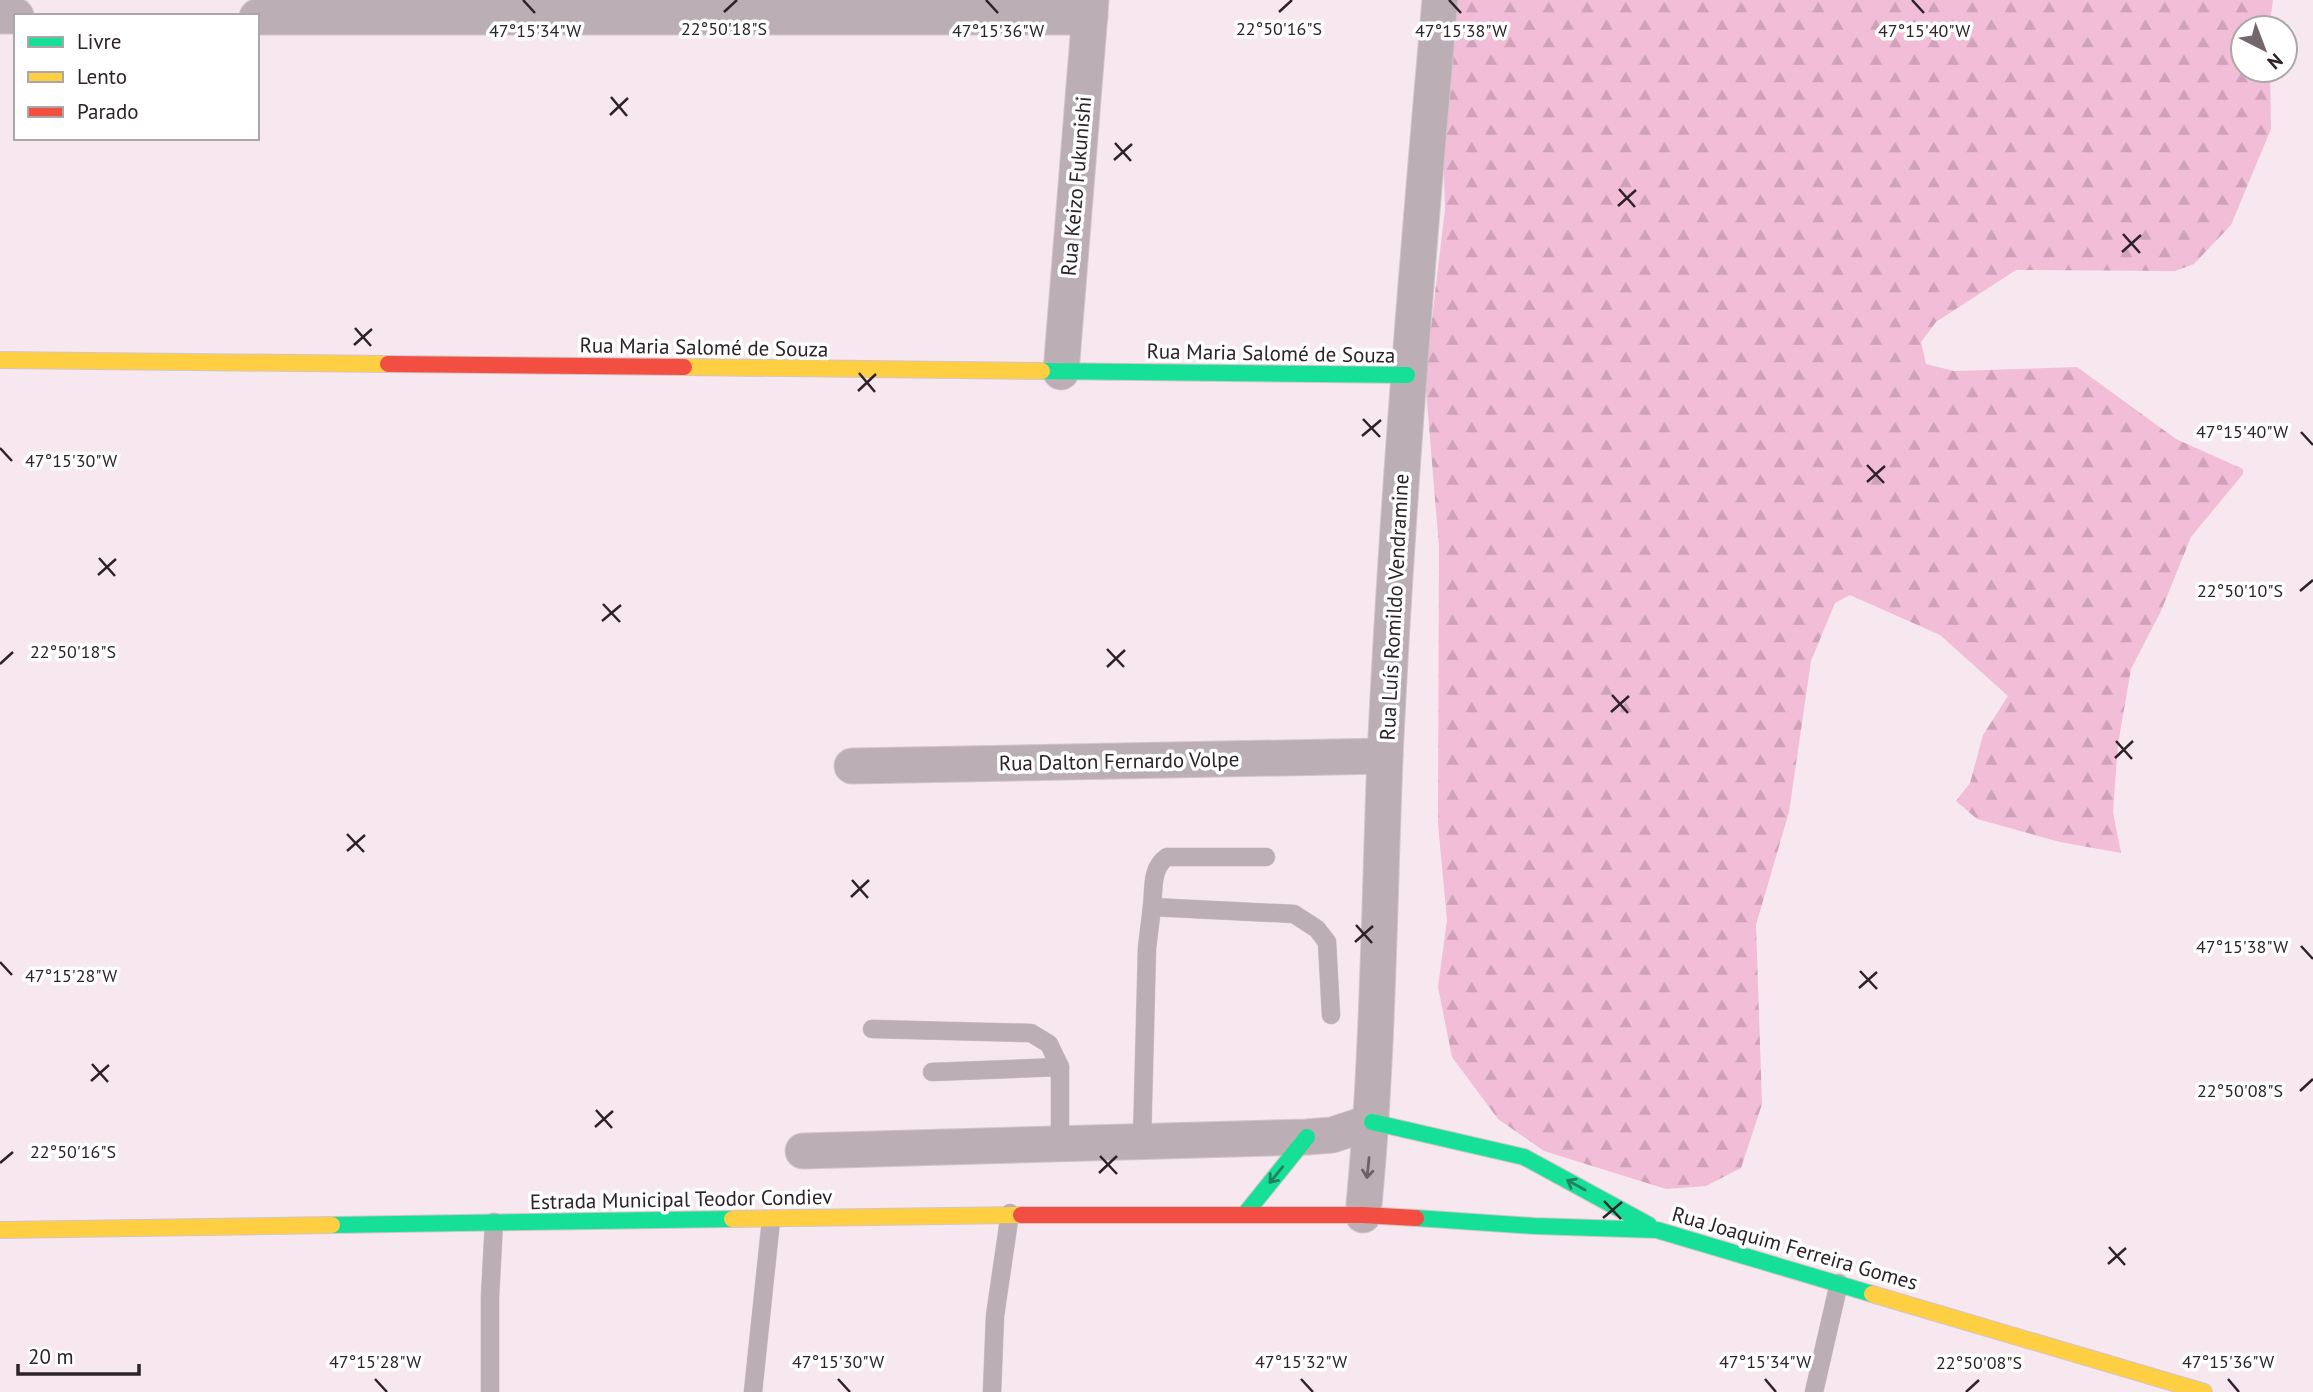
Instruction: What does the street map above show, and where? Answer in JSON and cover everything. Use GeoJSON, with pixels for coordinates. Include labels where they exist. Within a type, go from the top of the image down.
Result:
{"type":"FeatureCollection","features":[{"type":"Feature","properties":{"kind":"main road","name":"Rua Maria Salomé de Souza"},"geometry":{"type":"LineString","coordinates":[[0,360],[1407,375]]}},
{"type":"Feature","properties":{"kind":"main road"},"geometry":{"type":"LineString","coordinates":[[1372,1122],[1524,1157],[1657,1230]]}},
{"type":"Feature","properties":{"kind":"main road"},"geometry":{"type":"LineString","coordinates":[[1245,1214],[1307,1137]]}},
{"type":"Feature","properties":{"kind":"main road","name":"Estrada Municipal Teodor Condiev"},"geometry":{"type":"LineString","coordinates":[[0,1230],[771,1220],[1010,1213],[1363,1215]]}},
{"type":"Feature","properties":{"kind":"main road","name":"Rua Joaquim Ferreira Gomes"},"geometry":{"type":"LineString","coordinates":[[1363,1215],[1535,1226],[1657,1230],[2204,1392]]}},
{"type":"Feature","properties":{"kind":"street","name":"Rua Luís Romildo Vendramine"},"geometry":{"type":"LineString","coordinates":[[1363,1215],[1372,1122],[1385,756],[1407,375],[1440,0]]}},
{"type":"Feature","properties":{"kind":"street"},"geometry":{"type":"LineString","coordinates":[[259,17],[1091,9]]}},
{"type":"Feature","properties":{"kind":"street","name":"Rua Keizo Fukunishi"},"geometry":{"type":"LineString","coordinates":[[1061,372],[1091,9]]}},
{"type":"Feature","properties":{"kind":"street","name":"Rua Dalton Fernardo Volpe"},"geometry":{"type":"LineString","coordinates":[[852,766],[1385,756]]}},
{"type":"Feature","properties":{"kind":"street"},"geometry":{"type":"LineString","coordinates":[[803,1151],[1307,1137],[1332,1135],[1372,1122]]}},
{"type":"Feature","properties":{"kind":"lane"},"geometry":{"type":"LineString","coordinates":[[1142,1142],[1147,948],[1155,869],[1158,863],[1167,857],[1266,857]]}},
{"type":"Feature","properties":{"kind":"lane"},"geometry":{"type":"LineString","coordinates":[[1152,907],[1294,914],[1317,929],[1327,942],[1331,1015]]}},
{"type":"Feature","properties":{"kind":"lane"},"geometry":{"type":"LineString","coordinates":[[872,1029],[1031,1033],[1049,1044],[1060,1067],[1060,1144]]}},
{"type":"Feature","properties":{"kind":"lane"},"geometry":{"type":"LineString","coordinates":[[932,1072],[1060,1067]]}},
{"type":"Feature","properties":{"kind":"lane"},"geometry":{"type":"LineString","coordinates":[[992,1392],[995,1316],[1010,1213]]}},
{"type":"Feature","properties":{"kind":"lane"},"geometry":{"type":"LineString","coordinates":[[752,1392],[771,1220]]}},
{"type":"Feature","properties":{"kind":"lane"},"geometry":{"type":"LineString","coordinates":[[489,1392],[494,1222]]}},
{"type":"Feature","properties":{"kind":"lane"},"geometry":{"type":"LineString","coordinates":[[1814,1392],[1839,1283]]}},
{"type":"Feature","properties":{"kind":"green space"},"geometry":{"type":"Polygon","coordinates":[[[1453,0],[2273,0],[2271,14],[2229,14],[2229,84],[2270,84],[2271,129],[2231,225],[2194,264],[2175,271],[2016,270],[1936,322],[1921,342],[1926,364],[1954,371],[2077,367],[2176,439],[2243,469],[2243,474],[2191,537],[2161,611],[2131,669],[2118,744],[2113,812],[2121,853],[2060,842],[1977,819],[1956,801],[1970,783],[1983,735],[2008,696],[1940,635],[1850,595],[1835,603],[1811,661],[1789,812],[1756,925],[1762,1104],[1741,1168],[1706,1186],[1666,1189],[1544,1151],[1498,1119],[1452,1057],[1438,987],[1447,920],[1438,824],[1439,547],[1425,378],[1445,209],[1440,48],[1453,0]]]}},
{"type":"Feature","properties":{"kind":"traffic: fast"},"geometry":{"type":"LineString","coordinates":[[1042,371],[1407,375]]}},
{"type":"Feature","properties":{"kind":"traffic: fast"},"geometry":{"type":"LineString","coordinates":[[1372,1122],[1524,1157],[1649,1225]]}},
{"type":"Feature","properties":{"kind":"traffic: fast"},"geometry":{"type":"LineString","coordinates":[[1245,1214],[1307,1137]]}},
{"type":"Feature","properties":{"kind":"traffic: fast"},"geometry":{"type":"LineString","coordinates":[[1416,1218],[1534,1226],[1657,1230],[1872,1294]]}},
{"type":"Feature","properties":{"kind":"traffic: fast"},"geometry":{"type":"LineString","coordinates":[[332,1225],[732,1219]]}},
{"type":"Feature","properties":{"kind":"traffic: slow"},"geometry":{"type":"LineString","coordinates":[[0,360],[388,364]]}},
{"type":"Feature","properties":{"kind":"traffic: slow"},"geometry":{"type":"LineString","coordinates":[[684,367],[1042,371]]}},
{"type":"Feature","properties":{"kind":"traffic: slow"},"geometry":{"type":"LineString","coordinates":[[732,1219],[1021,1215]]}},
{"type":"Feature","properties":{"kind":"traffic: slow"},"geometry":{"type":"LineString","coordinates":[[0,1230],[332,1225]]}},
{"type":"Feature","properties":{"kind":"traffic: slow"},"geometry":{"type":"LineString","coordinates":[[1872,1294],[2204,1392]]}},
{"type":"Feature","properties":{"kind":"traffic: jam"},"geometry":{"type":"LineString","coordinates":[[388,364],[684,367]]}},
{"type":"Feature","properties":{"kind":"traffic: jam"},"geometry":{"type":"LineString","coordinates":[[1021,1215],[1363,1215],[1416,1218]]}}]}
